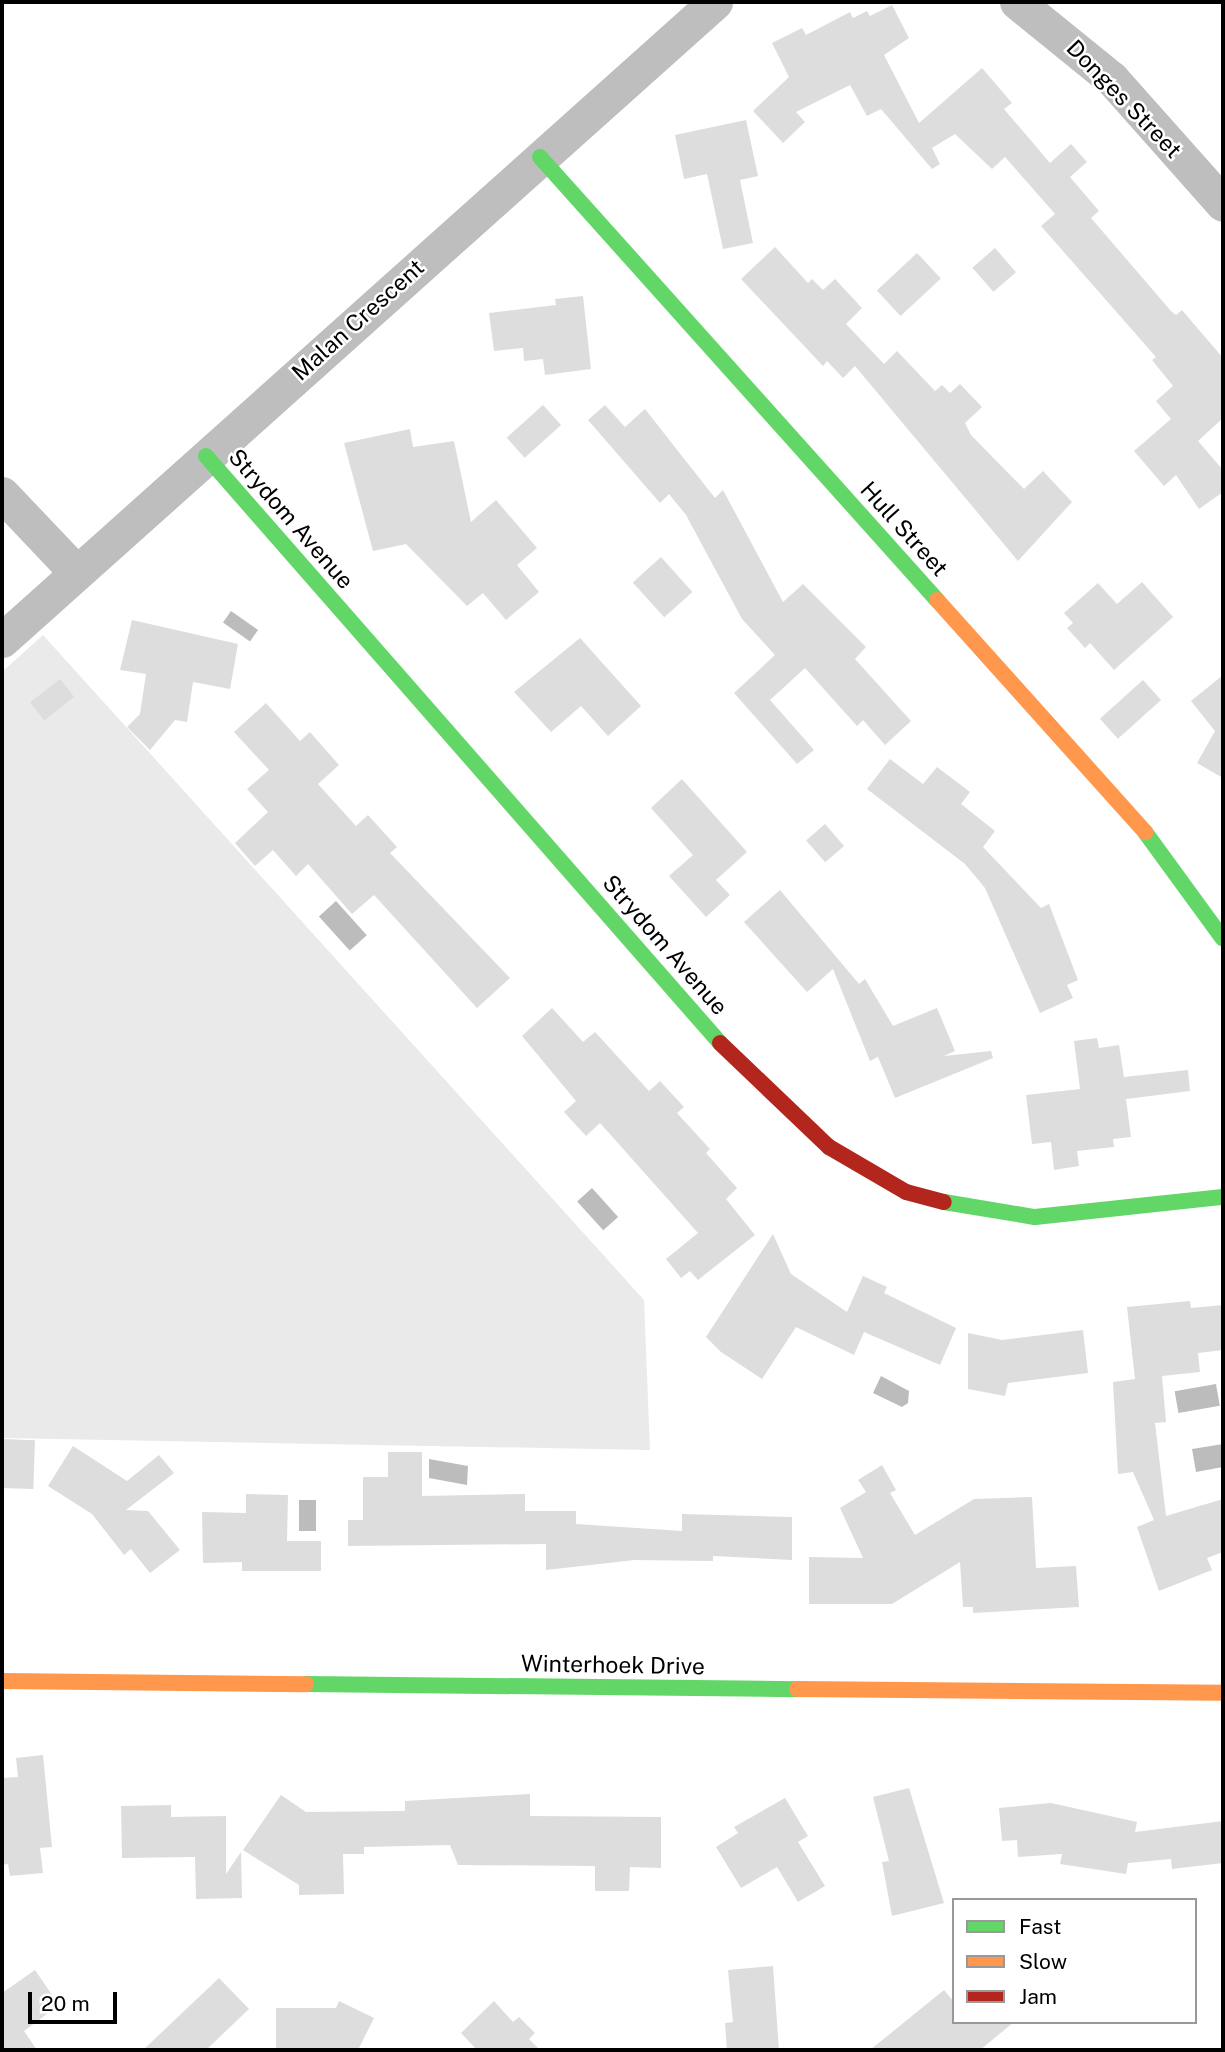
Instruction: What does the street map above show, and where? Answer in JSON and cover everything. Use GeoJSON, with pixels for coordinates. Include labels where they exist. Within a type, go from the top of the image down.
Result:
{"type":"FeatureCollection","features":[{"type":"Feature","properties":{"kind":"street","name":"Malan Crescent"},"geometry":{"type":"LineString","coordinates":[[2,640],[715,2]]}},
{"type":"Feature","properties":{"kind":"street","name":"Donges Street"},"geometry":{"type":"LineString","coordinates":[[1017,2],[1112,79],[1223,204]]}},
{"type":"Feature","properties":{"kind":"street","name":"Hull Street"},"geometry":{"type":"LineString","coordinates":[[540,157],[1169,859],[1223,939]]}},
{"type":"Feature","properties":{"kind":"street","name":"Strydom Avenue"},"geometry":{"type":"LineString","coordinates":[[206,456],[726,1049],[829,1147],[906,1192],[984,1212],[1035,1217],[1223,1197]]}},
{"type":"Feature","properties":{"kind":"street"},"geometry":{"type":"LineString","coordinates":[[2,494],[76,572]]}},
{"type":"Feature","properties":{"kind":"street","name":"Winterhoek Drive"},"geometry":{"type":"LineString","coordinates":[[2,1681],[1223,1693]]}},
{"type":"Feature","properties":{"kind":"shaded area"},"geometry":{"type":"Polygon","coordinates":[[[231,611],[258,630],[250,641],[223,622],[231,611]]]}},
{"type":"Feature","properties":{"kind":"shaded area"},"geometry":{"type":"Polygon","coordinates":[[[43,635],[644,1300],[650,1450],[2,1438],[2,672],[43,635]]]}},
{"type":"Feature","properties":{"kind":"shaded area"},"geometry":{"type":"Polygon","coordinates":[[[336,901],[367,935],[350,951],[319,916],[336,901]]]}},
{"type":"Feature","properties":{"kind":"shaded area"},"geometry":{"type":"Polygon","coordinates":[[[592,1188],[618,1217],[603,1230],[577,1201],[592,1188]]]}},
{"type":"Feature","properties":{"kind":"shaded area"},"geometry":{"type":"Polygon","coordinates":[[[881,1376],[909,1391],[908,1403],[902,1407],[873,1393],[881,1376]]]}},
{"type":"Feature","properties":{"kind":"shaded area"},"geometry":{"type":"Polygon","coordinates":[[[1216,1384],[1220,1406],[1178,1413],[1175,1391],[1216,1384]]]}},
{"type":"Feature","properties":{"kind":"shaded area"},"geometry":{"type":"Polygon","coordinates":[[[1223,1444],[1223,1467],[1196,1472],[1192,1449],[1223,1444]]]}},
{"type":"Feature","properties":{"kind":"shaded area"},"geometry":{"type":"Polygon","coordinates":[[[429,1459],[468,1466],[467,1485],[429,1478],[429,1459]]]}},
{"type":"Feature","properties":{"kind":"shaded area"},"geometry":{"type":"Polygon","coordinates":[[[299,1500],[316,1500],[316,1531],[299,1531],[299,1500]]]}},
{"type":"Feature","properties":{"kind":"building"},"geometry":{"type":"Polygon","coordinates":[[[892,5],[909,38],[884,55],[919,123],[982,68],[1012,103],[1004,109],[1050,163],[1071,144],[1087,162],[1070,177],[1099,211],[1091,218],[1171,311],[1176,315],[1182,310],[1223,358],[1223,418],[1198,441],[1223,470],[1223,492],[1199,509],[1176,475],[1164,486],[1134,451],[1171,419],[1156,401],[1173,386],[1152,360],[1156,357],[1041,226],[1055,214],[1005,157],[992,169],[955,134],[932,148],[940,164],[932,169],[881,109],[867,116],[850,85],[796,112],[805,122],[783,143],[753,111],[789,77],[772,43],[802,28],[806,35],[850,12],[853,18],[867,11],[870,16],[892,5]]]}},
{"type":"Feature","properties":{"kind":"building"},"geometry":{"type":"Polygon","coordinates":[[[746,120],[758,176],[740,180],[753,243],[723,249],[707,174],[684,179],[675,135],[746,120]]]}},
{"type":"Feature","properties":{"kind":"building"},"geometry":{"type":"Polygon","coordinates":[[[775,247],[808,283],[812,279],[823,290],[835,279],[862,308],[846,324],[884,364],[897,351],[935,391],[942,385],[950,393],[960,384],[982,407],[965,423],[971,435],[1024,489],[1043,471],[1072,502],[1018,561],[855,366],[843,378],[827,361],[823,366],[741,279],[775,247]]]}},
{"type":"Feature","properties":{"kind":"building"},"geometry":{"type":"Polygon","coordinates":[[[995,248],[1016,272],[993,292],[972,268],[995,248]]]}},
{"type":"Feature","properties":{"kind":"building"},"geometry":{"type":"Polygon","coordinates":[[[917,253],[941,279],[901,316],[877,291],[917,253]]]}},
{"type":"Feature","properties":{"kind":"building"},"geometry":{"type":"Polygon","coordinates":[[[583,296],[591,369],[545,375],[543,359],[524,361],[523,348],[494,351],[489,313],[556,305],[555,299],[583,296]]]}},
{"type":"Feature","properties":{"kind":"building"},"geometry":{"type":"Polygon","coordinates":[[[543,405],[561,425],[525,458],[507,438],[543,405]]]}},
{"type":"Feature","properties":{"kind":"building"},"geometry":{"type":"Polygon","coordinates":[[[605,405],[625,427],[645,409],[715,498],[723,490],[783,602],[803,584],[866,647],[855,659],[911,721],[885,745],[863,720],[857,726],[805,668],[770,700],[814,750],[797,764],[734,693],[775,655],[742,619],[686,515],[669,494],[660,503],[588,420],[605,405]]]}},
{"type":"Feature","properties":{"kind":"building"},"geometry":{"type":"Polygon","coordinates":[[[410,429],[413,447],[454,441],[471,522],[496,500],[537,548],[517,565],[539,592],[506,620],[483,593],[467,606],[406,544],[373,551],[344,443],[410,429]]]}},
{"type":"Feature","properties":{"kind":"building"},"geometry":{"type":"Polygon","coordinates":[[[661,557],[692,592],[664,617],[633,582],[661,557]]]}},
{"type":"Feature","properties":{"kind":"building"},"geometry":{"type":"Polygon","coordinates":[[[1142,582],[1173,617],[1114,670],[1090,643],[1085,648],[1067,628],[1073,623],[1064,613],[1098,583],[1117,604],[1142,582]]]}},
{"type":"Feature","properties":{"kind":"building"},"geometry":{"type":"Polygon","coordinates":[[[132,620],[238,644],[230,689],[193,682],[187,722],[175,720],[150,750],[127,727],[140,714],[146,674],[120,670],[132,620]]]}},
{"type":"Feature","properties":{"kind":"building"},"geometry":{"type":"Polygon","coordinates":[[[580,638],[641,706],[608,736],[581,706],[551,732],[514,692],[580,638]]]}},
{"type":"Feature","properties":{"kind":"building"},"geometry":{"type":"Polygon","coordinates":[[[1223,675],[1223,778],[1197,763],[1215,731],[1191,701],[1223,675]]]}},
{"type":"Feature","properties":{"kind":"building"},"geometry":{"type":"Polygon","coordinates":[[[60,679],[74,697],[44,721],[30,702],[60,679]]]}},
{"type":"Feature","properties":{"kind":"building"},"geometry":{"type":"Polygon","coordinates":[[[1143,680],[1161,700],[1118,739],[1100,719],[1143,680]]]}},
{"type":"Feature","properties":{"kind":"building"},"geometry":{"type":"Polygon","coordinates":[[[266,703],[300,741],[310,732],[339,765],[318,784],[356,826],[368,815],[397,847],[390,853],[510,978],[477,1008],[374,895],[352,914],[308,864],[296,876],[273,850],[255,866],[235,843],[268,812],[247,789],[269,770],[234,732],[266,703]]]}},
{"type":"Feature","properties":{"kind":"building"},"geometry":{"type":"Polygon","coordinates":[[[890,759],[923,784],[937,767],[970,792],[961,804],[995,831],[983,847],[1041,908],[1049,904],[1078,980],[1067,985],[1073,998],[1040,1013],[985,888],[965,864],[867,789],[890,759]]]}},
{"type":"Feature","properties":{"kind":"building"},"geometry":{"type":"Polygon","coordinates":[[[682,779],[747,852],[716,880],[730,895],[706,917],[669,876],[693,855],[651,808],[682,779]]]}},
{"type":"Feature","properties":{"kind":"building"},"geometry":{"type":"Polygon","coordinates":[[[825,824],[844,846],[825,862],[806,840],[825,824]]]}},
{"type":"Feature","properties":{"kind":"building"},"geometry":{"type":"Polygon","coordinates":[[[780,890],[859,984],[865,979],[893,1026],[937,1008],[955,1051],[944,1056],[991,1051],[993,1058],[895,1098],[878,1057],[870,1061],[833,969],[807,992],[744,922],[780,890]]]}},
{"type":"Feature","properties":{"kind":"building"},"geometry":{"type":"Polygon","coordinates":[[[552,1008],[583,1042],[595,1032],[649,1091],[660,1081],[684,1107],[677,1113],[710,1149],[706,1153],[737,1188],[726,1199],[755,1235],[698,1280],[690,1271],[681,1278],[666,1259],[698,1233],[600,1123],[586,1136],[564,1112],[576,1101],[522,1036],[552,1008]]]}},
{"type":"Feature","properties":{"kind":"building"},"geometry":{"type":"Polygon","coordinates":[[[1097,1038],[1099,1048],[1119,1045],[1124,1077],[1188,1070],[1190,1091],[1126,1099],[1131,1137],[1113,1139],[1114,1147],[1077,1151],[1079,1166],[1054,1170],[1051,1142],[1032,1144],[1026,1095],[1080,1089],[1074,1041],[1097,1038]]]}},
{"type":"Feature","properties":{"kind":"building"},"geometry":{"type":"Polygon","coordinates":[[[773,1234],[791,1274],[847,1312],[863,1276],[887,1287],[884,1293],[956,1328],[940,1365],[864,1332],[854,1355],[796,1327],[762,1379],[721,1352],[706,1337],[773,1234]]]}},
{"type":"Feature","properties":{"kind":"building"},"geometry":{"type":"Polygon","coordinates":[[[1190,1301],[1191,1308],[1223,1305],[1223,1350],[1198,1353],[1200,1372],[1162,1376],[1166,1422],[1155,1423],[1166,1516],[1223,1499],[1223,1552],[1207,1558],[1212,1570],[1159,1591],[1137,1527],[1154,1520],[1133,1472],[1118,1474],[1113,1382],[1135,1379],[1127,1307],[1190,1301]]]}},
{"type":"Feature","properties":{"kind":"building"},"geometry":{"type":"Polygon","coordinates":[[[1083,1330],[1088,1373],[1008,1383],[1005,1396],[968,1389],[968,1333],[1002,1340],[1083,1330]]]}},
{"type":"Feature","properties":{"kind":"building"},"geometry":{"type":"Polygon","coordinates":[[[2,1439],[35,1440],[33,1489],[2,1488],[2,1439]]]}},
{"type":"Feature","properties":{"kind":"building"},"geometry":{"type":"Polygon","coordinates":[[[73,1446],[127,1481],[159,1455],[174,1473],[126,1510],[148,1511],[180,1550],[150,1573],[131,1549],[124,1555],[92,1514],[48,1486],[73,1446]]]}},
{"type":"Feature","properties":{"kind":"building"},"geometry":{"type":"Polygon","coordinates":[[[388,1452],[422,1452],[422,1496],[525,1494],[525,1511],[576,1511],[576,1524],[682,1531],[682,1514],[792,1517],[792,1560],[713,1556],[713,1561],[635,1560],[546,1570],[546,1544],[348,1546],[348,1520],[363,1520],[363,1477],[388,1477],[388,1452]]]}},
{"type":"Feature","properties":{"kind":"building"},"geometry":{"type":"Polygon","coordinates":[[[882,1465],[896,1490],[890,1493],[915,1535],[974,1499],[1032,1497],[1036,1568],[1076,1566],[1079,1607],[973,1613],[973,1607],[963,1607],[960,1562],[892,1604],[809,1604],[809,1557],[863,1558],[840,1508],[866,1492],[858,1480],[882,1465]]]}},
{"type":"Feature","properties":{"kind":"building"},"geometry":{"type":"Polygon","coordinates":[[[246,1494],[288,1495],[287,1541],[321,1541],[321,1571],[242,1571],[242,1562],[203,1563],[202,1512],[246,1513],[246,1494]]]}},
{"type":"Feature","properties":{"kind":"building"},"geometry":{"type":"Polygon","coordinates":[[[43,1755],[52,1847],[40,1848],[43,1873],[10,1876],[8,1864],[2,1865],[2,1778],[18,1777],[16,1758],[43,1755]]]}},
{"type":"Feature","properties":{"kind":"building"},"geometry":{"type":"Polygon","coordinates":[[[909,1788],[944,1903],[892,1916],[882,1862],[889,1861],[873,1797],[909,1788]]]}},
{"type":"Feature","properties":{"kind":"building"},"geometry":{"type":"Polygon","coordinates":[[[530,1794],[530,1816],[661,1817],[661,1868],[630,1867],[629,1891],[595,1891],[595,1866],[458,1865],[450,1845],[364,1847],[364,1854],[343,1854],[344,1894],[299,1895],[299,1885],[243,1850],[281,1795],[306,1812],[405,1811],[405,1801],[530,1794]]]}},
{"type":"Feature","properties":{"kind":"building"},"geometry":{"type":"Polygon","coordinates":[[[785,1798],[808,1836],[798,1842],[825,1886],[798,1902],[777,1867],[741,1888],[716,1847],[738,1833],[734,1827],[785,1798]]]}},
{"type":"Feature","properties":{"kind":"building"},"geometry":{"type":"Polygon","coordinates":[[[1051,1803],[1137,1822],[1135,1832],[1223,1821],[1223,1863],[1172,1869],[1171,1859],[1128,1863],[1126,1874],[1060,1864],[1062,1854],[1018,1857],[1017,1840],[1002,1841],[999,1808],[1051,1803]]]}},
{"type":"Feature","properties":{"kind":"building"},"geometry":{"type":"Polygon","coordinates":[[[171,1805],[171,1817],[226,1816],[226,1874],[241,1852],[242,1898],[196,1899],[195,1857],[122,1858],[121,1806],[171,1805]]]}},
{"type":"Feature","properties":{"kind":"building"},"geometry":{"type":"Polygon","coordinates":[[[773,1966],[779,2050],[727,2050],[725,2023],[733,2022],[728,1970],[773,1966]]]}},
{"type":"Feature","properties":{"kind":"building"},"geometry":{"type":"Polygon","coordinates":[[[35,1970],[59,2005],[24,2031],[37,2050],[2,2050],[2,1993],[35,1970]]]}},
{"type":"Feature","properties":{"kind":"building"},"geometry":{"type":"Polygon","coordinates":[[[219,1978],[249,2009],[206,2050],[143,2050],[219,1978]]]}},
{"type":"Feature","properties":{"kind":"building"},"geometry":{"type":"Polygon","coordinates":[[[944,1990],[952,2000],[952,2024],[1012,2024],[980,2050],[870,2050],[944,1990]]]}},
{"type":"Feature","properties":{"kind":"building"},"geometry":{"type":"Polygon","coordinates":[[[339,2001],[374,2018],[358,2050],[276,2050],[276,2008],[336,2008],[339,2001]]]}},
{"type":"Feature","properties":{"kind":"building"},"geometry":{"type":"Polygon","coordinates":[[[494,2001],[513,2022],[519,2017],[535,2033],[529,2039],[540,2050],[477,2050],[461,2033],[494,2001]]]}},
{"type":"Feature","properties":{"kind":"traffic: fast"},"geometry":{"type":"LineString","coordinates":[[540,157],[937,600]]}},
{"type":"Feature","properties":{"kind":"traffic: fast"},"geometry":{"type":"LineString","coordinates":[[206,456],[720,1043]]}},
{"type":"Feature","properties":{"kind":"traffic: fast"},"geometry":{"type":"LineString","coordinates":[[1145,832],[1223,939]]}},
{"type":"Feature","properties":{"kind":"traffic: fast"},"geometry":{"type":"LineString","coordinates":[[944,1202],[1035,1217],[1223,1197]]}},
{"type":"Feature","properties":{"kind":"traffic: fast"},"geometry":{"type":"LineString","coordinates":[[306,1684],[797,1689]]}},
{"type":"Feature","properties":{"kind":"traffic: slow"},"geometry":{"type":"LineString","coordinates":[[937,600],[1145,832]]}},
{"type":"Feature","properties":{"kind":"traffic: slow"},"geometry":{"type":"LineString","coordinates":[[2,1681],[306,1684]]}},
{"type":"Feature","properties":{"kind":"traffic: slow"},"geometry":{"type":"LineString","coordinates":[[797,1689],[1223,1693]]}},
{"type":"Feature","properties":{"kind":"traffic: jam"},"geometry":{"type":"LineString","coordinates":[[720,1043],[829,1147],[906,1192],[944,1202]]}}]}
